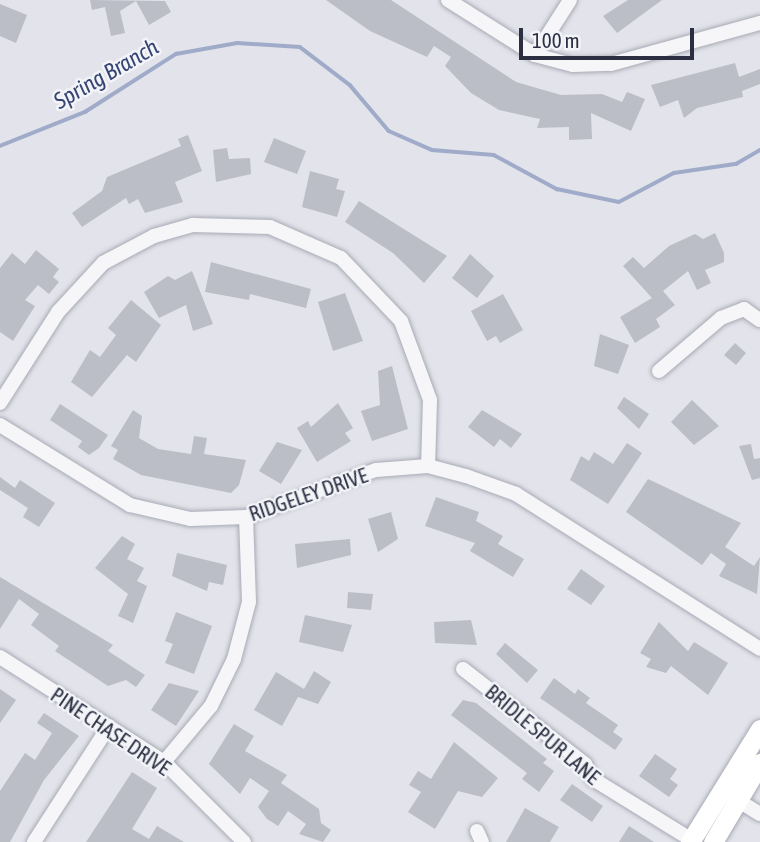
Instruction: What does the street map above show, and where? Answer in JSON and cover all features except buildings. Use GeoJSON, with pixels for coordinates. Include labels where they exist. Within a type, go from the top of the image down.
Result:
{"type":"FeatureCollection","features":[{"type":"Feature","properties":{"kind":"main road"},"geometry":{"type":"LineString","coordinates":[[713,842],[730,795],[760,729]]}},
{"type":"Feature","properties":{"kind":"main road"},"geometry":{"type":"LineString","coordinates":[[692,841],[760,764]]}},
{"type":"Feature","properties":{"kind":"street"},"geometry":{"type":"LineString","coordinates":[[448,0],[535,55],[573,65],[611,64],[760,23]]}},
{"type":"Feature","properties":{"kind":"street"},"geometry":{"type":"LineString","coordinates":[[535,55],[570,0]]}},
{"type":"Feature","properties":{"kind":"street"},"geometry":{"type":"LineString","coordinates":[[0,403],[58,312],[103,263],[154,236],[193,225],[270,227],[341,258],[401,321],[430,400],[428,466]]}},
{"type":"Feature","properties":{"kind":"street"},"geometry":{"type":"LineString","coordinates":[[659,371],[721,318],[744,309],[760,320]]}},
{"type":"Feature","properties":{"kind":"street","name":"RIDGELEY DRIVE"},"geometry":{"type":"LineString","coordinates":[[0,425],[130,505],[190,519],[246,517],[342,477],[428,466],[516,494],[760,649]]}},
{"type":"Feature","properties":{"kind":"street"},"geometry":{"type":"LineString","coordinates":[[164,762],[211,706],[238,648],[251,571],[246,517]]}},
{"type":"Feature","properties":{"kind":"street","name":"PINE CHASE DRIVE"},"geometry":{"type":"LineString","coordinates":[[0,657],[164,762],[244,842]]}},
{"type":"Feature","properties":{"kind":"street","name":"BRIDLE SPUR LANE"},"geometry":{"type":"LineString","coordinates":[[463,669],[585,764],[593,779],[692,841]]}},
{"type":"Feature","properties":{"kind":"street"},"geometry":{"type":"LineString","coordinates":[[34,842],[108,726]]}},
{"type":"Feature","properties":{"kind":"street"},"geometry":{"type":"LineString","coordinates":[[730,795],[760,814]]}},
{"type":"Feature","properties":{"kind":"waterway","name":"Spring Branch"},"geometry":{"type":"LineString","coordinates":[[0,146],[85,112],[176,54],[237,43],[300,47],[350,85],[389,131],[432,150],[494,155],[557,189],[619,202],[674,173],[736,164],[760,150]]}}]}
